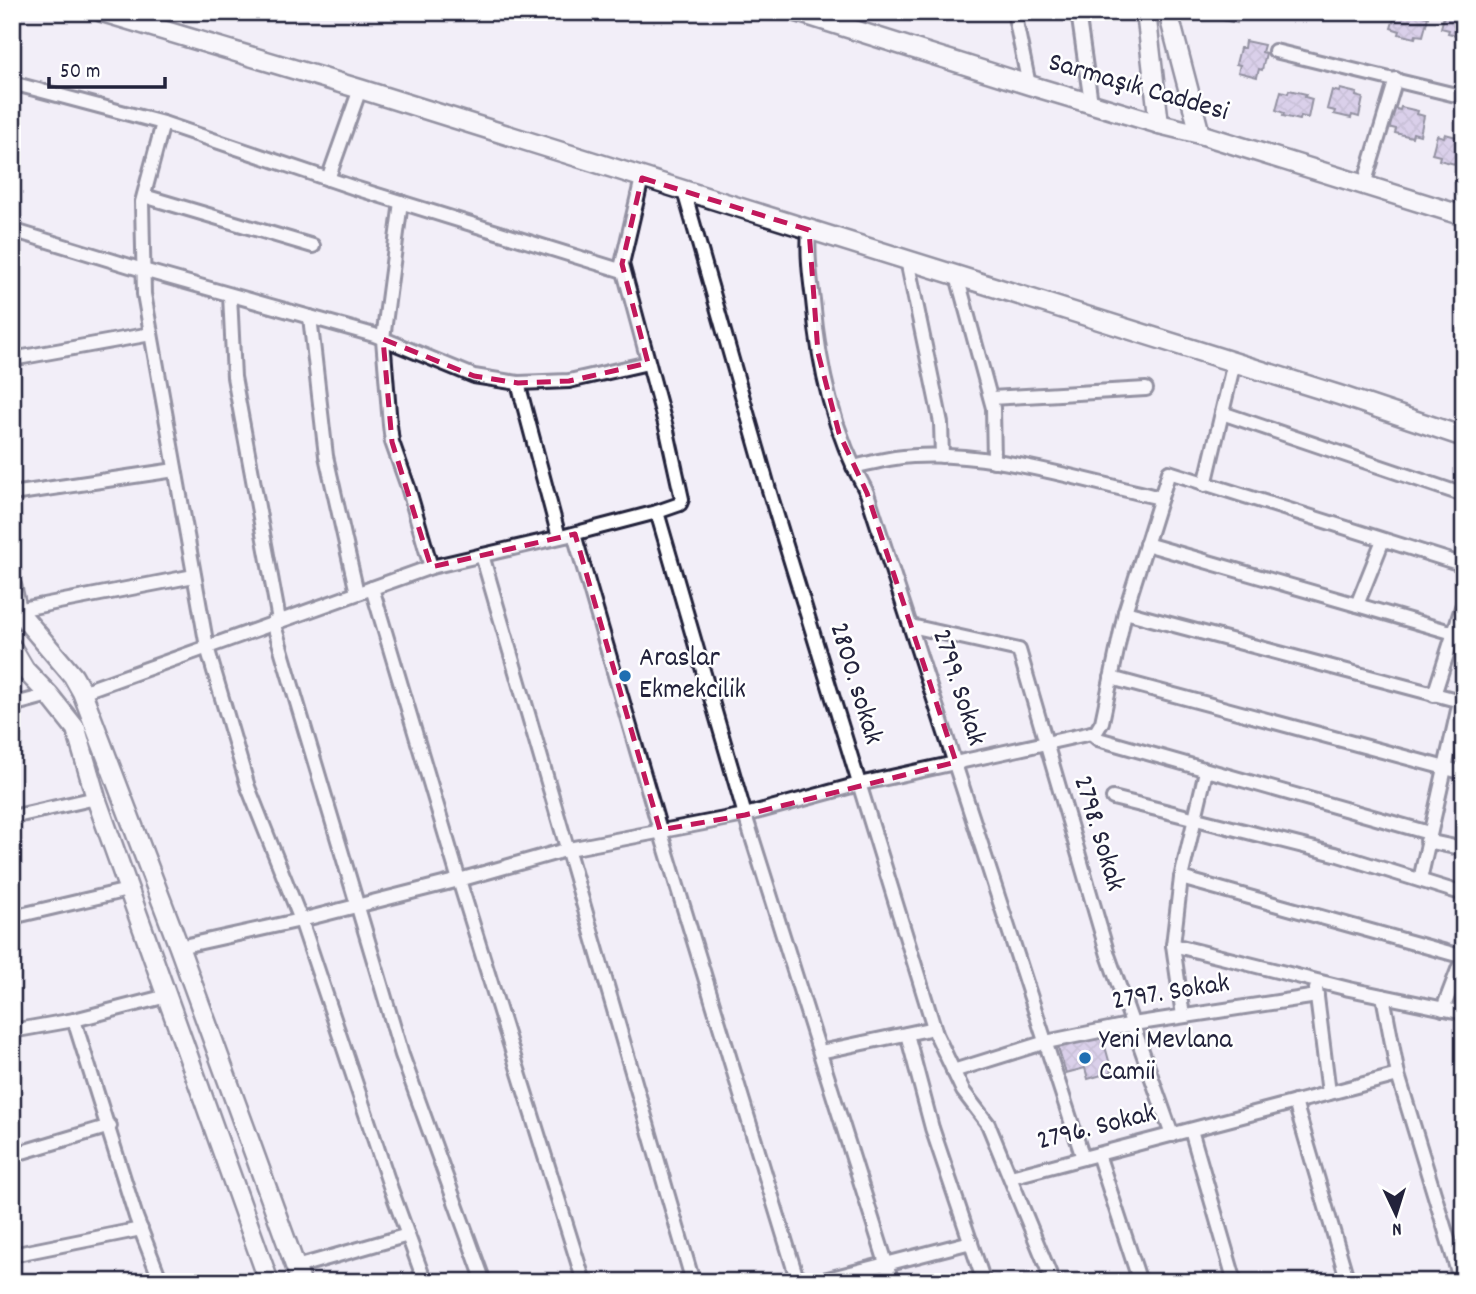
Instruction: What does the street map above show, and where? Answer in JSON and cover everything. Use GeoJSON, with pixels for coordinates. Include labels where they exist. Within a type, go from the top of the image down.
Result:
{"type":"FeatureCollection","features":[{"type":"Feature","properties":{"kind":"main road"},"geometry":{"type":"LineString","coordinates":[[102,12],[360,89],[1234,362],[1464,437]]}},
{"type":"Feature","properties":{"kind":"main road","name":"Sarmaşık Caddesi"},"geometry":{"type":"LineString","coordinates":[[797,12],[1464,216]]}},
{"type":"Feature","properties":{"kind":"main road"},"geometry":{"type":"LineString","coordinates":[[1146,12],[1159,124]]}},
{"type":"Feature","properties":{"kind":"main road"},"geometry":{"type":"LineString","coordinates":[[1168,12],[1200,134]]}},
{"type":"Feature","properties":{"kind":"main road"},"geometry":{"type":"LineString","coordinates":[[12,587],[17,610],[73,676],[82,692],[179,947],[298,1274]]}},
{"type":"Feature","properties":{"kind":"main road"},"geometry":{"type":"LineString","coordinates":[[12,649],[25,670],[76,729],[96,798],[267,1281]]}},
{"type":"Feature","properties":{"kind":"street"},"geometry":{"type":"LineString","coordinates":[[1014,12],[1029,85]]}},
{"type":"Feature","properties":{"kind":"street"},"geometry":{"type":"LineString","coordinates":[[1078,12],[1091,103]]}},
{"type":"Feature","properties":{"kind":"street"},"geometry":{"type":"LineString","coordinates":[[1275,51],[1464,97]]}},
{"type":"Feature","properties":{"kind":"street"},"geometry":{"type":"LineString","coordinates":[[1364,185],[1396,79]]}},
{"type":"Feature","properties":{"kind":"street"},"geometry":{"type":"LineString","coordinates":[[12,83],[163,123],[401,202],[623,271]]}},
{"type":"Feature","properties":{"kind":"street"},"geometry":{"type":"LineString","coordinates":[[328,178],[360,89]]}},
{"type":"Feature","properties":{"kind":"street"},"geometry":{"type":"LineString","coordinates":[[163,123],[144,196],[143,270],[151,334],[207,647],[248,787],[301,920],[425,1282]]}},
{"type":"Feature","properties":{"kind":"street"},"geometry":{"type":"LineString","coordinates":[[82,692],[430,567],[574,534],[680,504],[682,499],[667,431],[622,264],[642,178]]}},
{"type":"Feature","properties":{"kind":"street","name":"2800. sokak"},"geometry":{"type":"LineString","coordinates":[[684,191],[741,397],[934,1028],[963,1091],[988,1124],[1053,1282]]}},
{"type":"Feature","properties":{"kind":"street"},"geometry":{"type":"LineString","coordinates":[[144,196],[313,246]]}},
{"type":"Feature","properties":{"kind":"street"},"geometry":{"type":"LineString","coordinates":[[401,202],[383,339],[392,442],[408,487],[430,567]]}},
{"type":"Feature","properties":{"kind":"street"},"geometry":{"type":"LineString","coordinates":[[12,230],[383,339],[474,376],[518,383],[569,381],[648,363]]}},
{"type":"Feature","properties":{"kind":"street","name":"2799. Sokak"},"geometry":{"type":"LineString","coordinates":[[809,230],[808,250],[818,353],[839,433],[867,493],[1083,1158]]}},
{"type":"Feature","properties":{"kind":"street"},"geometry":{"type":"LineString","coordinates":[[907,260],[941,423],[942,456]]}},
{"type":"Feature","properties":{"kind":"street"},"geometry":{"type":"LineString","coordinates":[[957,276],[991,398],[994,461]]}},
{"type":"Feature","properties":{"kind":"street"},"geometry":{"type":"LineString","coordinates":[[230,295],[234,377],[276,621],[356,905],[402,1055],[484,1282]]}},
{"type":"Feature","properties":{"kind":"street"},"geometry":{"type":"LineString","coordinates":[[310,317],[326,456],[357,593]]}},
{"type":"Feature","properties":{"kind":"street"},"geometry":{"type":"LineString","coordinates":[[12,359],[151,334]]}},
{"type":"Feature","properties":{"kind":"street"},"geometry":{"type":"LineString","coordinates":[[1205,485],[1234,362]]}},
{"type":"Feature","properties":{"kind":"street"},"geometry":{"type":"LineString","coordinates":[[518,383],[559,537]]}},
{"type":"Feature","properties":{"kind":"street"},"geometry":{"type":"LineString","coordinates":[[991,398],[1146,389]]}},
{"type":"Feature","properties":{"kind":"street"},"geometry":{"type":"LineString","coordinates":[[1222,413],[1464,495]]}},
{"type":"Feature","properties":{"kind":"street"},"geometry":{"type":"LineString","coordinates":[[853,467],[895,458],[942,456],[994,461],[1161,498]]}},
{"type":"Feature","properties":{"kind":"street"},"geometry":{"type":"LineString","coordinates":[[12,494],[175,470]]}},
{"type":"Feature","properties":{"kind":"street"},"geometry":{"type":"LineString","coordinates":[[179,947],[301,920],[569,849],[745,815],[859,784],[1096,732],[1102,722],[1125,612],[1169,472],[1464,565]]}},
{"type":"Feature","properties":{"kind":"street"},"geometry":{"type":"LineString","coordinates":[[657,512],[745,815],[892,1282]]}},
{"type":"Feature","properties":{"kind":"street"},"geometry":{"type":"LineString","coordinates":[[574,534],[660,830],[798,1282]]}},
{"type":"Feature","properties":{"kind":"street"},"geometry":{"type":"LineString","coordinates":[[1357,605],[1383,540]]}},
{"type":"Feature","properties":{"kind":"street"},"geometry":{"type":"LineString","coordinates":[[1146,544],[1454,633]]}},
{"type":"Feature","properties":{"kind":"street"},"geometry":{"type":"LineString","coordinates":[[482,555],[693,1282]]}},
{"type":"Feature","properties":{"kind":"street"},"geometry":{"type":"LineString","coordinates":[[17,610],[194,576]]}},
{"type":"Feature","properties":{"kind":"street"},"geometry":{"type":"LineString","coordinates":[[372,587],[459,880],[584,1282]]}},
{"type":"Feature","properties":{"kind":"street"},"geometry":{"type":"LineString","coordinates":[[1434,695],[1464,601]]}},
{"type":"Feature","properties":{"kind":"street"},"geometry":{"type":"LineString","coordinates":[[1125,612],[1462,702],[1444,769],[1420,880]]}},
{"type":"Feature","properties":{"kind":"street","name":"2798. Sokak"},"geometry":{"type":"LineString","coordinates":[[911,626],[1019,650],[1108,955],[1172,1135]]}},
{"type":"Feature","properties":{"kind":"street"},"geometry":{"type":"LineString","coordinates":[[1111,678],[1238,710],[1464,774]]}},
{"type":"Feature","properties":{"kind":"street"},"geometry":{"type":"LineString","coordinates":[[12,705],[49,695]]}},
{"type":"Feature","properties":{"kind":"street"},"geometry":{"type":"LineString","coordinates":[[1091,733],[1098,739],[1464,849]]}},
{"type":"Feature","properties":{"kind":"street"},"geometry":{"type":"LineString","coordinates":[[1183,1016],[1173,945],[1181,878],[1206,771]]}},
{"type":"Feature","properties":{"kind":"street"},"geometry":{"type":"LineString","coordinates":[[12,817],[96,798]]}},
{"type":"Feature","properties":{"kind":"street"},"geometry":{"type":"LineString","coordinates":[[1113,798],[1335,854],[1464,894]]}},
{"type":"Feature","properties":{"kind":"street"},"geometry":{"type":"LineString","coordinates":[[1181,878],[1463,956],[1443,1009]]}},
{"type":"Feature","properties":{"kind":"street"},"geometry":{"type":"LineString","coordinates":[[12,917],[128,890]]}},
{"type":"Feature","properties":{"kind":"street"},"geometry":{"type":"LineString","coordinates":[[1173,945],[1315,981],[1464,1013]]}},
{"type":"Feature","properties":{"kind":"street"},"geometry":{"type":"LineString","coordinates":[[1315,981],[1329,1093]]}},
{"type":"Feature","properties":{"kind":"street"},"geometry":{"type":"LineString","coordinates":[[12,1031],[74,1020],[167,996]]}},
{"type":"Feature","properties":{"kind":"street","name":"2797. Sokak"},"geometry":{"type":"LineString","coordinates":[[953,1071],[1046,1042],[1133,1024],[1317,996]]}},
{"type":"Feature","properties":{"kind":"street"},"geometry":{"type":"LineString","coordinates":[[1382,996],[1398,1075],[1461,1282]]}},
{"type":"Feature","properties":{"kind":"street"},"geometry":{"type":"LineString","coordinates":[[74,1020],[141,1229],[161,1282]]}},
{"type":"Feature","properties":{"kind":"street"},"geometry":{"type":"LineString","coordinates":[[820,1052],[934,1028]]}},
{"type":"Feature","properties":{"kind":"street"},"geometry":{"type":"LineString","coordinates":[[907,1034],[932,1128],[984,1282]]}},
{"type":"Feature","properties":{"kind":"street","name":"2796. Sokak"},"geometry":{"type":"LineString","coordinates":[[1011,1177],[1398,1075]]}},
{"type":"Feature","properties":{"kind":"street"},"geometry":{"type":"LineString","coordinates":[[1295,1102],[1348,1282]]}},
{"type":"Feature","properties":{"kind":"street"},"geometry":{"type":"LineString","coordinates":[[12,1155],[110,1126]]}},
{"type":"Feature","properties":{"kind":"street"},"geometry":{"type":"LineString","coordinates":[[1191,1130],[1235,1282]]}},
{"type":"Feature","properties":{"kind":"street"},"geometry":{"type":"LineString","coordinates":[[1098,1154],[1140,1282]]}},
{"type":"Feature","properties":{"kind":"street"},"geometry":{"type":"LineString","coordinates":[[12,1255],[141,1229]]}},
{"type":"Feature","properties":{"kind":"street"},"geometry":{"type":"LineString","coordinates":[[298,1274],[408,1235]]}},
{"type":"Feature","properties":{"kind":"street"},"geometry":{"type":"LineString","coordinates":[[816,1282],[971,1242]]}},
{"type":"Feature","properties":{"kind":"highlighted area"},"geometry":{"type":"Polygon","coordinates":[[[642,178],[809,230],[818,353],[839,433],[867,493],[956,762],[745,815],[660,830],[575,534],[431,567],[392,442],[383,339],[474,376],[518,383],[569,381],[648,363],[622,264],[642,178]]]}},
{"type":"Feature","properties":{"kind":"building"},"geometry":{"type":"Polygon","coordinates":[[[1219,12],[1243,12],[1237,23],[1218,19],[1219,12]]]}},
{"type":"Feature","properties":{"kind":"building"},"geometry":{"type":"Polygon","coordinates":[[[1396,12],[1421,12],[1420,15],[1428,17],[1423,36],[1416,35],[1415,38],[1399,34],[1400,31],[1391,28],[1396,12]]]}},
{"type":"Feature","properties":{"kind":"building"},"geometry":{"type":"Polygon","coordinates":[[[1445,12],[1464,12],[1464,37],[1448,33],[1449,30],[1441,28],[1445,12]]]}},
{"type":"Feature","properties":{"kind":"building"},"geometry":{"type":"Polygon","coordinates":[[[1245,41],[1264,45],[1262,52],[1266,53],[1262,70],[1259,69],[1257,77],[1238,72],[1240,65],[1236,64],[1240,48],[1244,48],[1245,41]]]}},
{"type":"Feature","properties":{"kind":"building"},"geometry":{"type":"Polygon","coordinates":[[[1340,89],[1357,93],[1356,96],[1363,98],[1359,117],[1334,114],[1335,111],[1327,109],[1332,90],[1339,92],[1340,89]]]}},
{"type":"Feature","properties":{"kind":"building"},"geometry":{"type":"Polygon","coordinates":[[[1289,90],[1306,94],[1305,97],[1312,99],[1308,118],[1301,116],[1300,120],[1283,116],[1284,113],[1276,110],[1281,91],[1288,93],[1289,90]]]}},
{"type":"Feature","properties":{"kind":"building"},"geometry":{"type":"Polygon","coordinates":[[[1401,107],[1418,111],[1417,114],[1424,116],[1420,135],[1413,133],[1412,137],[1395,133],[1396,129],[1388,127],[1393,108],[1400,110],[1401,107]]]}},
{"type":"Feature","properties":{"kind":"building"},"geometry":{"type":"Polygon","coordinates":[[[1445,134],[1461,138],[1464,142],[1463,162],[1456,160],[1455,164],[1439,160],[1440,156],[1432,154],[1437,135],[1444,137],[1445,134]]]}},
{"type":"Feature","properties":{"kind":"building","name":"Yeni Mevlana Camii"},"geometry":{"type":"Polygon","coordinates":[[[1102,1035],[1112,1072],[1088,1079],[1085,1068],[1066,1073],[1058,1048],[1102,1035]]]}},
{"type":"Feature","properties":{"kind":"place","name":"Araslar Ekmekcilik"},"geometry":{"type":"Point","coordinates":[625,676]}},
{"type":"Feature","properties":{"kind":"place","name":"Yeni Mevlana Camii"},"geometry":{"type":"Point","coordinates":[1085,1058]}}]}
